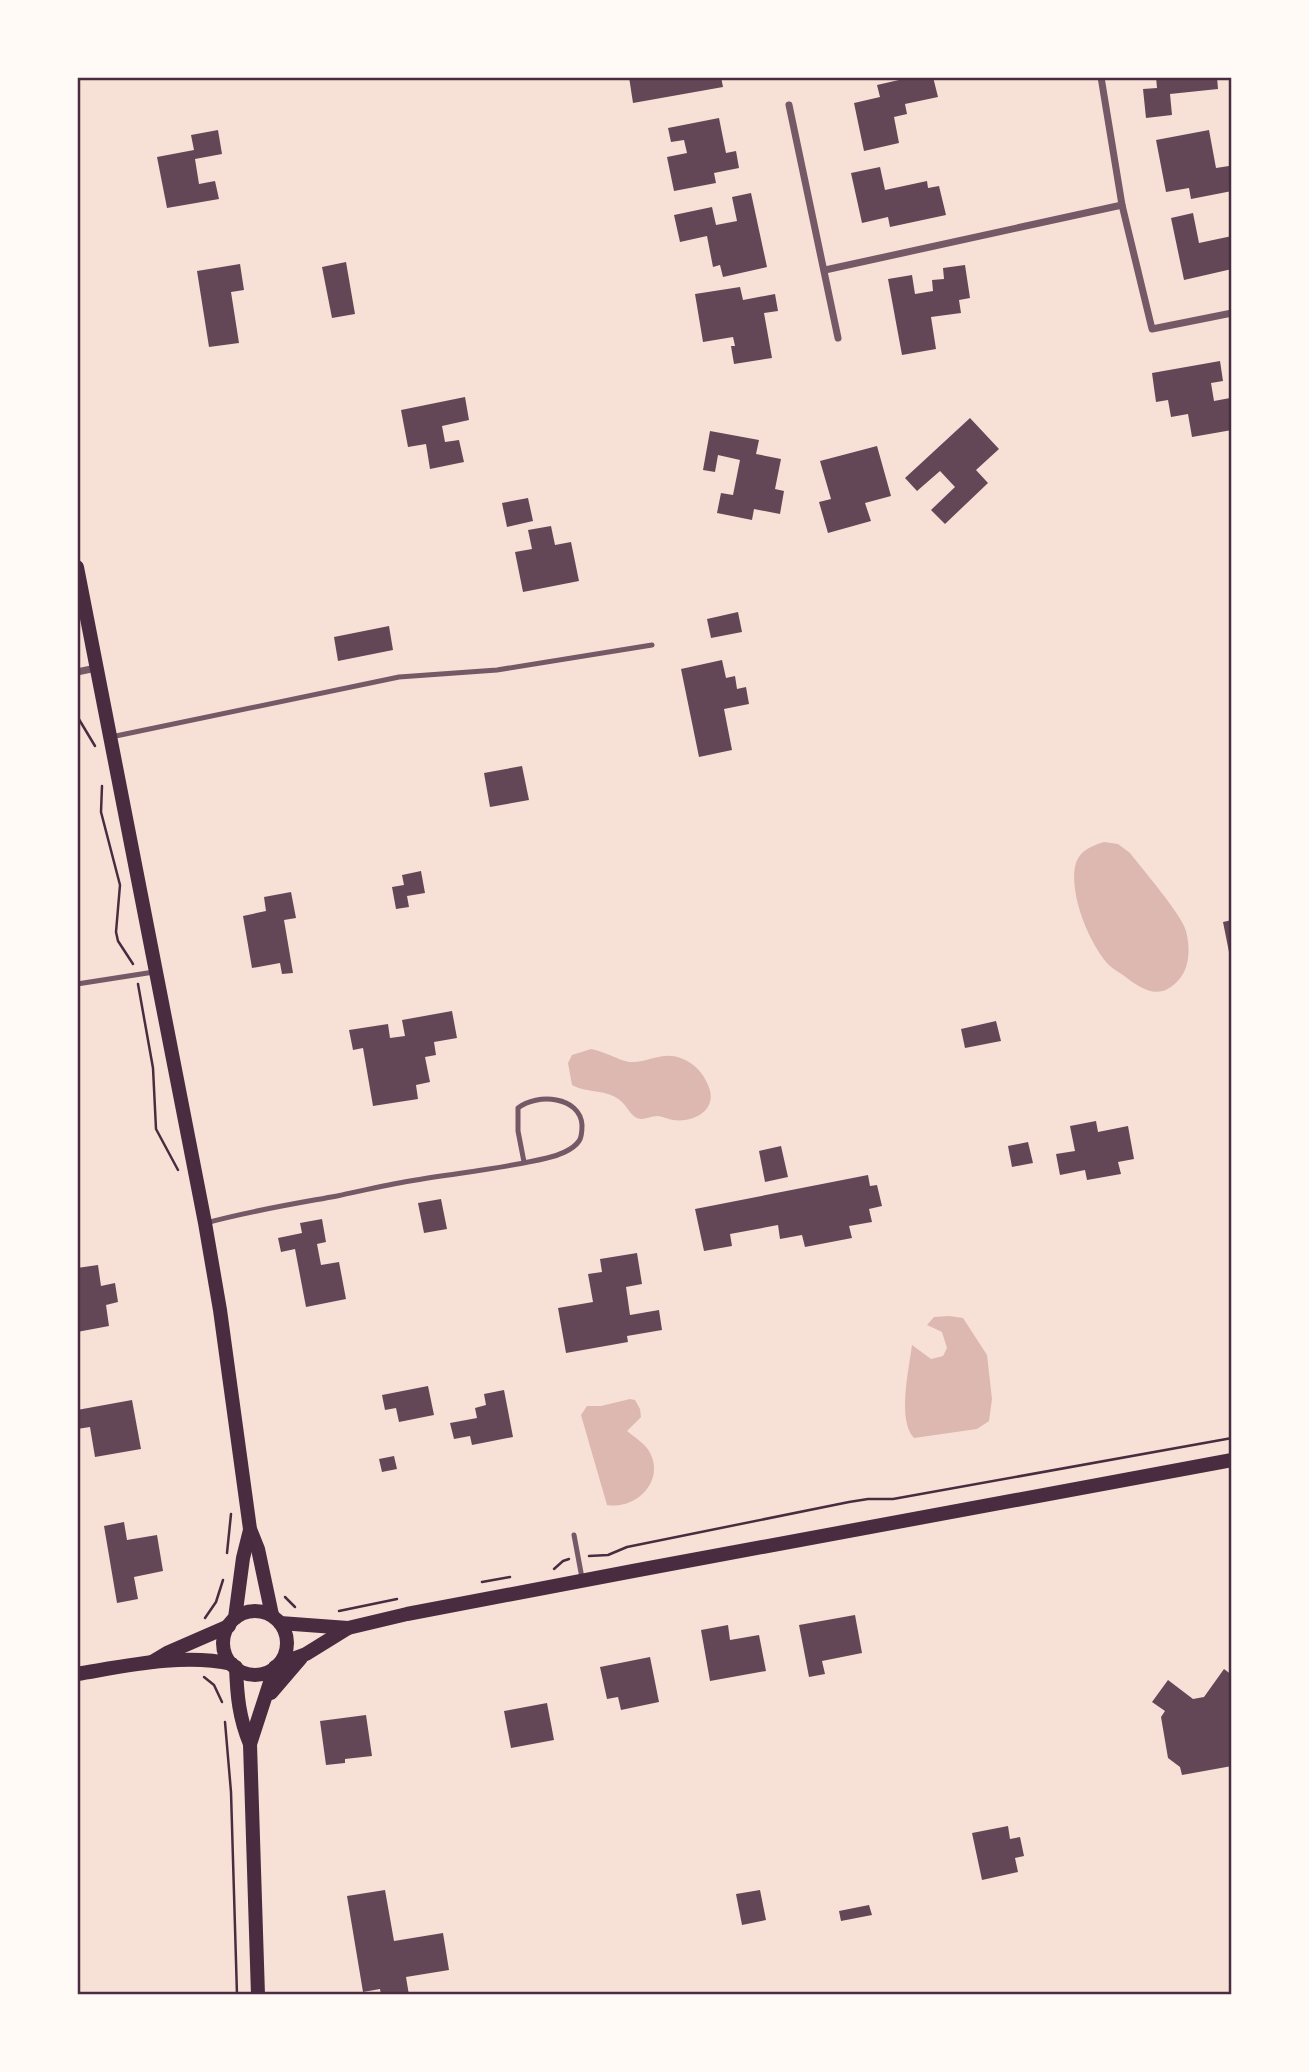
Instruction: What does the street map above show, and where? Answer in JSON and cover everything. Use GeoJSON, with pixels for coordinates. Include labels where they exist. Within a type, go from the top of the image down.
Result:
{"type":"FeatureCollection","features":[{"type":"Feature","properties":{"kind":"main road"},"geometry":{"type":"LineString","coordinates":[[77,566],[205,1223],[220,1310],[250,1529],[258,1549],[276,1619],[287,1640],[284,1657],[277,1666],[250,1744],[258,1995]]}},
{"type":"Feature","properties":{"kind":"main road"},"geometry":{"type":"LineString","coordinates":[[77,1674],[194,1658],[260,1674],[306,1654],[348,1628],[407,1614],[1232,1460]]}},
{"type":"Feature","properties":{"kind":"main road"},"geometry":{"type":"LineString","coordinates":[[250,1529],[232,1622],[226,1633],[224,1648],[234,1666],[237,1703],[242,1726],[250,1744]]}},
{"type":"Feature","properties":{"kind":"main road"},"geometry":{"type":"LineString","coordinates":[[152,1662],[221,1620],[238,1591]]}},
{"type":"Feature","properties":{"kind":"main road"},"geometry":{"type":"LineString","coordinates":[[204,1628],[232,1622],[251,1612],[276,1619],[348,1628]]}},
{"type":"Feature","properties":{"kind":"main road"},"geometry":{"type":"LineString","coordinates":[[265,1699],[306,1654]]}},
{"type":"Feature","properties":{"kind":"street"},"geometry":{"type":"LineString","coordinates":[[1101,77],[1122,205],[1152,329],[1232,313]]}},
{"type":"Feature","properties":{"kind":"street"},"geometry":{"type":"LineString","coordinates":[[789,105],[838,338]]}},
{"type":"Feature","properties":{"kind":"street"},"geometry":{"type":"LineString","coordinates":[[825,270],[1122,205]]}},
{"type":"Feature","properties":{"kind":"street"},"geometry":{"type":"LineString","coordinates":[[77,672],[96,668]]}},
{"type":"Feature","properties":{"kind":"lane"},"geometry":{"type":"LineString","coordinates":[[110,737],[399,677],[497,670],[652,645]]}},
{"type":"Feature","properties":{"kind":"lane"},"geometry":{"type":"LineString","coordinates":[[77,984],[157,971]]}},
{"type":"Feature","properties":{"kind":"lane"},"geometry":{"type":"LineString","coordinates":[[205,1223],[245,1213],[524,1162],[558,1154],[580,1141],[583,1128],[580,1114],[571,1105],[540,1098],[527,1101],[518,1108],[518,1131],[524,1162]]}},
{"type":"Feature","properties":{"kind":"lane"},"geometry":{"type":"LineString","coordinates":[[574,1535],[583,1581]]}},
{"type":"Feature","properties":{"kind":"path"},"geometry":{"type":"LineString","coordinates":[[77,716],[97,750]]}},
{"type":"Feature","properties":{"kind":"path"},"geometry":{"type":"LineString","coordinates":[[101,774],[101,812],[120,885],[116,932],[118,941],[130,957],[136,975],[153,1068],[156,1129],[182,1177]]}},
{"type":"Feature","properties":{"kind":"path"},"geometry":{"type":"LineString","coordinates":[[547,1572],[563,1561],[578,1557],[608,1555],[627,1547],[849,1502],[893,1499],[1232,1438]]}},
{"type":"Feature","properties":{"kind":"path"},"geometry":{"type":"LineString","coordinates":[[227,1554],[231,1511]]}},
{"type":"Feature","properties":{"kind":"path"},"geometry":{"type":"LineString","coordinates":[[475,1584],[520,1575]]}},
{"type":"Feature","properties":{"kind":"path"},"geometry":{"type":"LineString","coordinates":[[204,1628],[224,1577]]}},
{"type":"Feature","properties":{"kind":"path"},"geometry":{"type":"LineString","coordinates":[[282,1593],[298,1610]]}},
{"type":"Feature","properties":{"kind":"path"},"geometry":{"type":"LineString","coordinates":[[333,1611],[402,1599]]}},
{"type":"Feature","properties":{"kind":"path"},"geometry":{"type":"LineString","coordinates":[[192,1674],[206,1677],[214,1685],[223,1707]]}},
{"type":"Feature","properties":{"kind":"path"},"geometry":{"type":"LineString","coordinates":[[225,1720],[232,1792],[237,1995]]}},
{"type":"Feature","properties":{"kind":"shaded area"},"geometry":{"type":"Polygon","coordinates":[[[1104,842],[1118,844],[1130,853],[1170,904],[1186,931],[1188,961],[1184,972],[1174,985],[1160,992],[1138,986],[1106,962],[1086,927],[1079,908],[1074,871],[1082,853],[1104,842]]]}},
{"type":"Feature","properties":{"kind":"shaded area"},"geometry":{"type":"Polygon","coordinates":[[[591,1049],[631,1062],[663,1056],[687,1061],[698,1069],[708,1085],[711,1094],[708,1107],[697,1117],[689,1119],[673,1120],[657,1116],[638,1118],[610,1095],[572,1085],[568,1063],[572,1055],[591,1049]]]}},
{"type":"Feature","properties":{"kind":"shaded area"},"geometry":{"type":"Polygon","coordinates":[[[934,1317],[963,1318],[987,1355],[992,1399],[989,1421],[977,1429],[914,1438],[909,1430],[905,1407],[912,1345],[931,1359],[943,1356],[947,1348],[942,1332],[927,1325],[934,1317]]]}},
{"type":"Feature","properties":{"kind":"shaded area"},"geometry":{"type":"Polygon","coordinates":[[[635,1400],[641,1417],[627,1431],[649,1451],[654,1472],[646,1491],[638,1498],[629,1503],[607,1505],[581,1415],[587,1406],[601,1406],[635,1400]]]}},
{"type":"Feature","properties":{"kind":"building"},"geometry":{"type":"Polygon","coordinates":[[[629,77],[721,77],[723,87],[633,103],[629,77]]]}},
{"type":"Feature","properties":{"kind":"building"},"geometry":{"type":"Polygon","coordinates":[[[912,77],[933,77],[938,97],[905,104],[907,114],[894,117],[899,143],[864,151],[854,103],[880,97],[877,85],[912,77]]]}},
{"type":"Feature","properties":{"kind":"building"},"geometry":{"type":"Polygon","coordinates":[[[1156,77],[1217,77],[1218,89],[1170,94],[1172,115],[1146,118],[1143,89],[1157,88],[1156,77]]]}},
{"type":"Feature","properties":{"kind":"building"},"geometry":{"type":"Polygon","coordinates":[[[719,118],[726,153],[736,151],[739,168],[714,173],[716,183],[674,191],[667,157],[687,153],[684,140],[671,142],[668,128],[719,118]]]}},
{"type":"Feature","properties":{"kind":"building"},"geometry":{"type":"Polygon","coordinates":[[[218,130],[222,154],[195,159],[199,184],[215,181],[219,199],[167,208],[157,157],[194,150],[191,135],[218,130]]]}},
{"type":"Feature","properties":{"kind":"building"},"geometry":{"type":"Polygon","coordinates":[[[1209,130],[1216,168],[1229,166],[1232,191],[1191,199],[1189,188],[1166,192],[1156,140],[1209,130]]]}},
{"type":"Feature","properties":{"kind":"building"},"geometry":{"type":"Polygon","coordinates":[[[880,167],[885,190],[927,181],[928,188],[939,186],[946,215],[890,227],[888,217],[862,223],[851,173],[880,167]]]}},
{"type":"Feature","properties":{"kind":"building"},"geometry":{"type":"Polygon","coordinates":[[[751,193],[767,267],[723,277],[720,265],[713,267],[707,236],[680,242],[674,215],[712,207],[716,225],[737,221],[732,197],[751,193]]]}},
{"type":"Feature","properties":{"kind":"building"},"geometry":{"type":"Polygon","coordinates":[[[1193,213],[1199,243],[1232,236],[1232,269],[1184,280],[1171,218],[1193,213]]]}},
{"type":"Feature","properties":{"kind":"building"},"geometry":{"type":"Polygon","coordinates":[[[346,262],[355,314],[332,318],[322,267],[346,262]]]}},
{"type":"Feature","properties":{"kind":"building"},"geometry":{"type":"Polygon","coordinates":[[[240,264],[244,290],[231,292],[239,343],[209,347],[197,271],[240,264]]]}},
{"type":"Feature","properties":{"kind":"building"},"geometry":{"type":"Polygon","coordinates":[[[965,265],[970,298],[959,300],[961,313],[931,317],[936,349],[902,355],[888,279],[912,275],[915,294],[933,291],[932,280],[944,279],[943,268],[965,265]]]}},
{"type":"Feature","properties":{"kind":"building"},"geometry":{"type":"Polygon","coordinates":[[[740,287],[743,300],[775,294],[778,311],[764,313],[772,358],[734,364],[731,346],[735,346],[733,337],[703,342],[695,294],[740,287]]]}},
{"type":"Feature","properties":{"kind":"building"},"geometry":{"type":"Polygon","coordinates":[[[1220,361],[1223,381],[1211,383],[1214,401],[1230,398],[1232,430],[1192,437],[1188,414],[1171,417],[1168,400],[1156,402],[1152,373],[1220,361]]]}},
{"type":"Feature","properties":{"kind":"building"},"geometry":{"type":"Polygon","coordinates":[[[465,397],[469,420],[442,426],[445,442],[459,440],[464,462],[430,469],[426,444],[408,447],[401,410],[465,397]]]}},
{"type":"Feature","properties":{"kind":"building"},"geometry":{"type":"Polygon","coordinates":[[[970,418],[999,449],[976,470],[988,483],[945,524],[931,510],[955,487],[940,471],[917,491],[905,478],[970,418]]]}},
{"type":"Feature","properties":{"kind":"building"},"geometry":{"type":"Polygon","coordinates":[[[710,431],[759,440],[756,454],[781,459],[775,489],[784,491],[780,514],[754,509],[752,520],[717,513],[721,493],[733,495],[740,460],[718,455],[715,472],[703,470],[710,431]]]}},
{"type":"Feature","properties":{"kind":"building"},"geometry":{"type":"Polygon","coordinates":[[[877,446],[891,496],[865,503],[871,521],[828,533],[819,502],[831,499],[820,461],[877,446]]]}},
{"type":"Feature","properties":{"kind":"building"},"geometry":{"type":"Polygon","coordinates":[[[528,498],[533,521],[507,527],[502,503],[528,498]]]}},
{"type":"Feature","properties":{"kind":"building"},"geometry":{"type":"Polygon","coordinates":[[[551,526],[555,545],[571,542],[579,581],[523,592],[515,552],[532,549],[528,530],[551,526]]]}},
{"type":"Feature","properties":{"kind":"building"},"geometry":{"type":"Polygon","coordinates":[[[738,612],[742,632],[711,638],[707,619],[738,612]]]}},
{"type":"Feature","properties":{"kind":"building"},"geometry":{"type":"Polygon","coordinates":[[[389,626],[393,650],[338,661],[334,637],[389,626]]]}},
{"type":"Feature","properties":{"kind":"building"},"geometry":{"type":"Polygon","coordinates":[[[722,660],[726,678],[735,676],[737,689],[746,687],[749,704],[724,709],[732,750],[699,757],[681,669],[722,660]]]}},
{"type":"Feature","properties":{"kind":"building"},"geometry":{"type":"Polygon","coordinates":[[[522,766],[529,800],[490,807],[484,773],[522,766]]]}},
{"type":"Feature","properties":{"kind":"building"},"geometry":{"type":"Polygon","coordinates":[[[421,871],[425,893],[407,896],[409,907],[396,909],[392,887],[404,885],[402,875],[421,871]]]}},
{"type":"Feature","properties":{"kind":"building"},"geometry":{"type":"Polygon","coordinates":[[[291,892],[296,918],[284,920],[293,973],[282,974],[280,963],[252,968],[243,916],[266,911],[264,897],[291,892]]]}},
{"type":"Feature","properties":{"kind":"building"},"geometry":{"type":"Polygon","coordinates":[[[1232,920],[1232,962],[1231,962],[1223,922],[1232,920]]]}},
{"type":"Feature","properties":{"kind":"building"},"geometry":{"type":"Polygon","coordinates":[[[452,1011],[457,1038],[434,1042],[436,1055],[425,1057],[430,1082],[416,1085],[418,1099],[373,1106],[363,1048],[353,1050],[349,1030],[388,1024],[390,1038],[405,1036],[402,1020],[452,1011]]]}},
{"type":"Feature","properties":{"kind":"building"},"geometry":{"type":"Polygon","coordinates":[[[996,1021],[1001,1041],[965,1048],[961,1029],[996,1021]]]}},
{"type":"Feature","properties":{"kind":"building"},"geometry":{"type":"Polygon","coordinates":[[[1096,1121],[1098,1132],[1128,1126],[1134,1159],[1118,1162],[1121,1174],[1087,1180],[1085,1170],[1060,1175],[1056,1154],[1075,1151],[1070,1126],[1096,1121]]]}},
{"type":"Feature","properties":{"kind":"building"},"geometry":{"type":"Polygon","coordinates":[[[1028,1142],[1033,1163],[1012,1167],[1008,1146],[1028,1142]]]}},
{"type":"Feature","properties":{"kind":"building"},"geometry":{"type":"Polygon","coordinates":[[[781,1146],[788,1177],[765,1182],[759,1151],[781,1146]]]}},
{"type":"Feature","properties":{"kind":"building"},"geometry":{"type":"Polygon","coordinates":[[[868,1175],[870,1186],[877,1185],[882,1206],[869,1209],[872,1222],[849,1226],[852,1238],[805,1247],[802,1235],[780,1239],[778,1225],[730,1234],[732,1246],[704,1251],[695,1209],[868,1175]]]}},
{"type":"Feature","properties":{"kind":"building"},"geometry":{"type":"Polygon","coordinates":[[[441,1199],[447,1229],[424,1233],[418,1203],[441,1199]]]}},
{"type":"Feature","properties":{"kind":"building"},"geometry":{"type":"Polygon","coordinates":[[[322,1219],[326,1242],[317,1244],[321,1265],[339,1262],[346,1299],[306,1307],[295,1249],[281,1252],[278,1238],[302,1233],[300,1223],[322,1219]]]}},
{"type":"Feature","properties":{"kind":"building"},"geometry":{"type":"Polygon","coordinates":[[[637,1253],[642,1284],[626,1287],[630,1315],[659,1310],[662,1330],[627,1336],[628,1342],[566,1353],[558,1308],[593,1302],[588,1274],[602,1272],[600,1259],[637,1253]]]}},
{"type":"Feature","properties":{"kind":"building"},"geometry":{"type":"Polygon","coordinates":[[[98,1265],[101,1286],[115,1283],[118,1302],[106,1305],[109,1326],[77,1332],[77,1268],[98,1265]]]}},
{"type":"Feature","properties":{"kind":"building"},"geometry":{"type":"Polygon","coordinates":[[[428,1386],[434,1415],[399,1422],[396,1408],[385,1410],[382,1395],[428,1386]]]}},
{"type":"Feature","properties":{"kind":"building"},"geometry":{"type":"Polygon","coordinates":[[[504,1390],[513,1437],[472,1445],[470,1436],[454,1439],[450,1423],[477,1418],[475,1408],[486,1405],[484,1394],[504,1390]]]}},
{"type":"Feature","properties":{"kind":"building"},"geometry":{"type":"Polygon","coordinates":[[[132,1400],[141,1449],[95,1457],[90,1427],[77,1429],[77,1410],[132,1400]]]}},
{"type":"Feature","properties":{"kind":"building"},"geometry":{"type":"Polygon","coordinates":[[[394,1456],[397,1469],[382,1472],[379,1459],[394,1456]]]}},
{"type":"Feature","properties":{"kind":"building"},"geometry":{"type":"Polygon","coordinates":[[[124,1522],[127,1540],[157,1535],[163,1571],[134,1577],[138,1599],[117,1603],[104,1526],[124,1522]]]}},
{"type":"Feature","properties":{"kind":"building"},"geometry":{"type":"Polygon","coordinates":[[[855,1615],[862,1653],[822,1661],[825,1674],[809,1677],[799,1625],[855,1615]]]}},
{"type":"Feature","properties":{"kind":"building"},"geometry":{"type":"Polygon","coordinates":[[[728,1625],[730,1640],[759,1635],[766,1671],[710,1681],[701,1630],[728,1625]]]}},
{"type":"Feature","properties":{"kind":"building"},"geometry":{"type":"Polygon","coordinates":[[[650,1657],[659,1702],[621,1710],[618,1697],[607,1699],[600,1667],[650,1657]]]}},
{"type":"Feature","properties":{"kind":"building"},"geometry":{"type":"Polygon","coordinates":[[[1224,1669],[1232,1675],[1232,1766],[1182,1775],[1180,1767],[1168,1758],[1161,1717],[1165,1711],[1152,1702],[1168,1680],[1193,1699],[1204,1697],[1224,1669]]]}},
{"type":"Feature","properties":{"kind":"building"},"geometry":{"type":"Polygon","coordinates":[[[547,1703],[554,1740],[511,1748],[504,1711],[547,1703]]]}},
{"type":"Feature","properties":{"kind":"building"},"geometry":{"type":"Polygon","coordinates":[[[366,1715],[372,1756],[345,1759],[345,1763],[326,1765],[320,1721],[366,1715]]]}},
{"type":"Feature","properties":{"kind":"building"},"geometry":{"type":"Polygon","coordinates":[[[1008,1826],[1010,1839],[1020,1837],[1024,1856],[1015,1858],[1018,1872],[982,1880],[972,1833],[1008,1826]]]}},
{"type":"Feature","properties":{"kind":"building"},"geometry":{"type":"Polygon","coordinates":[[[385,1890],[394,1941],[443,1933],[449,1970],[406,1977],[409,1995],[381,1995],[380,1989],[363,1992],[347,1896],[385,1890]]]}},
{"type":"Feature","properties":{"kind":"building"},"geometry":{"type":"Polygon","coordinates":[[[760,1890],[766,1920],[742,1925],[736,1894],[760,1890]]]}},
{"type":"Feature","properties":{"kind":"building"},"geometry":{"type":"Polygon","coordinates":[[[869,1905],[872,1915],[841,1921],[839,1911],[869,1905]]]}}]}
